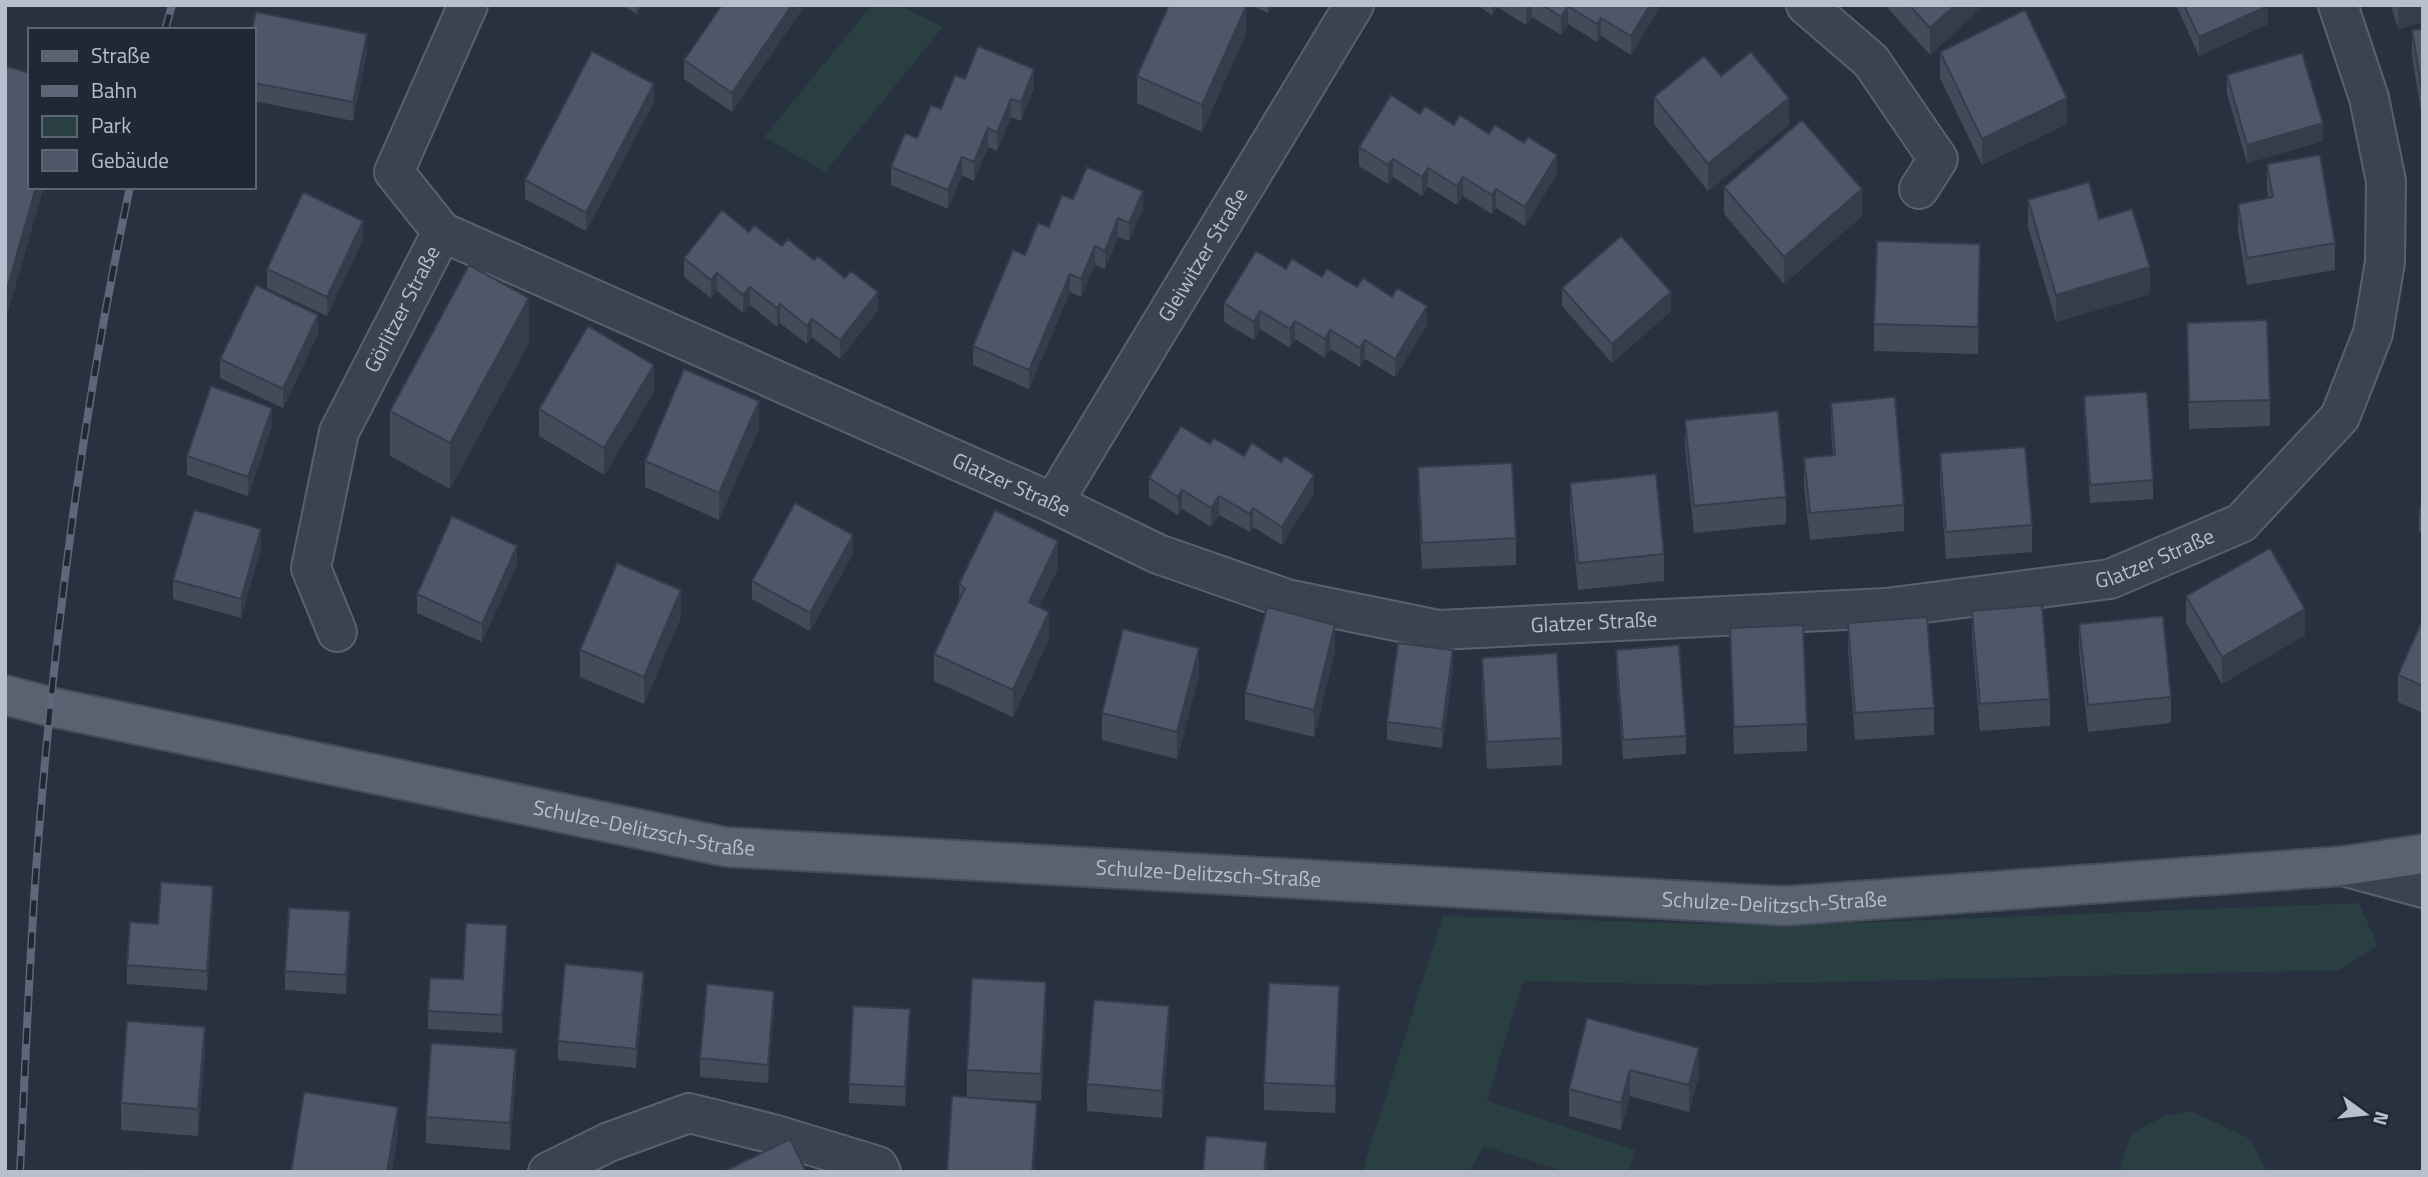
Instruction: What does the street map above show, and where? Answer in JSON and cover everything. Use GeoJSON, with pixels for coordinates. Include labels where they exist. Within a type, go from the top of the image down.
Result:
{"type":"FeatureCollection","features":[{"type":"Feature","properties":{"kind":"main road","name":"Schulze-Delitzsch-Straße"},"geometry":{"type":"LineString","coordinates":[[5,695],[51,707],[726,847],[1785,906],[2343,866],[2423,854]]}},
{"type":"Feature","properties":{"kind":"street","name":"Görlitzer Straße"},"geometry":{"type":"LineString","coordinates":[[337,632],[311,568],[339,432],[442,232],[394,172],[468,5]]}},
{"type":"Feature","properties":{"kind":"street","name":"Gleiwitzer Straße"},"geometry":{"type":"LineString","coordinates":[[1053,503],[1354,5]]}},
{"type":"Feature","properties":{"kind":"street"},"geometry":{"type":"LineString","coordinates":[[1806,5],[1871,61],[1938,159],[1919,189]]}},
{"type":"Feature","properties":{"kind":"street","name":"Glatzer Straße"},"geometry":{"type":"LineString","coordinates":[[442,232],[1053,503],[1158,554],[1287,599],[1439,630],[1886,608],[2110,579],[2241,523],[2340,417],[2373,333],[2385,262],[2386,181],[2369,98],[2338,5]]}},
{"type":"Feature","properties":{"kind":"street"},"geometry":{"type":"LineString","coordinates":[[2343,866],[2423,888]]}},
{"type":"Feature","properties":{"kind":"street"},"geometry":{"type":"LineString","coordinates":[[548,1172],[609,1142],[689,1113],[773,1134],[878,1166],[881,1172]]}},
{"type":"Feature","properties":{"kind":"green space"},"geometry":{"type":"Polygon","coordinates":[[[872,5],[898,5],[943,27],[825,172],[764,137],[872,5]]]}},
{"type":"Feature","properties":{"kind":"green space"},"geometry":{"type":"Polygon","coordinates":[[[2359,903],[2378,946],[2339,970],[1701,985],[1523,981],[1487,1101],[1635,1150],[1629,1171],[1566,1172],[1483,1146],[1470,1172],[1362,1172],[1443,916],[1778,926],[2359,903]]]}},
{"type":"Feature","properties":{"kind":"green space"},"geometry":{"type":"Polygon","coordinates":[[[2191,1111],[2250,1139],[2267,1172],[2119,1172],[2131,1134],[2164,1116],[2191,1111]]]}},
{"type":"Feature","properties":{"kind":"building"},"geometry":{"type":"Polygon","coordinates":[[[722,5],[792,5],[732,93],[684,60],[722,5]]]}},
{"type":"Feature","properties":{"kind":"building"},"geometry":{"type":"Polygon","coordinates":[[[1169,5],[1246,7],[1202,105],[1137,76],[1169,5]]]}},
{"type":"Feature","properties":{"kind":"building"},"geometry":{"type":"Polygon","coordinates":[[[1543,5],[1650,5],[1631,36],[1601,18],[1597,24],[1568,6],[1561,17],[1543,5]]]}},
{"type":"Feature","properties":{"kind":"building"},"geometry":{"type":"Polygon","coordinates":[[[1909,5],[1955,5],[1930,28],[1909,5]]]}},
{"type":"Feature","properties":{"kind":"building"},"geometry":{"type":"Polygon","coordinates":[[[2184,5],[2268,5],[2268,6],[2199,37],[2184,5]]]}},
{"type":"Feature","properties":{"kind":"building"},"geometry":{"type":"Polygon","coordinates":[[[2025,10],[2067,98],[1982,139],[1940,52],[2025,10]]]}},
{"type":"Feature","properties":{"kind":"building"},"geometry":{"type":"Polygon","coordinates":[[[256,12],[367,34],[353,102],[256,83],[256,28],[252,28],[256,12]]]}},
{"type":"Feature","properties":{"kind":"building"},"geometry":{"type":"Polygon","coordinates":[[[2423,29],[2423,97],[2412,30],[2423,29]]]}},
{"type":"Feature","properties":{"kind":"building"},"geometry":{"type":"Polygon","coordinates":[[[978,46],[1034,69],[1021,102],[1011,99],[997,133],[988,128],[974,162],[962,157],[948,190],[891,167],[905,133],[917,138],[931,105],[941,109],[955,75],[965,79],[978,46]]]}},
{"type":"Feature","properties":{"kind":"building"},"geometry":{"type":"Polygon","coordinates":[[[592,51],[654,84],[586,213],[525,180],[592,51]]]}},
{"type":"Feature","properties":{"kind":"building"},"geometry":{"type":"Polygon","coordinates":[[[1751,52],[1789,98],[1708,164],[1654,97],[1704,56],[1721,76],[1751,52]]]}},
{"type":"Feature","properties":{"kind":"building"},"geometry":{"type":"Polygon","coordinates":[[[2302,53],[2323,123],[2247,145],[2227,75],[2302,53]]]}},
{"type":"Feature","properties":{"kind":"building"},"geometry":{"type":"Polygon","coordinates":[[[5,66],[28,72],[28,189],[35,189],[5,296],[5,66]]]}},
{"type":"Feature","properties":{"kind":"building"},"geometry":{"type":"Polygon","coordinates":[[[1391,95],[1420,114],[1425,106],[1454,125],[1460,115],[1489,134],[1495,125],[1524,143],[1528,137],[1557,155],[1525,207],[1496,189],[1492,195],[1463,177],[1457,186],[1428,168],[1422,177],[1393,159],[1388,165],[1359,147],[1391,95]]]}},
{"type":"Feature","properties":{"kind":"building"},"geometry":{"type":"Polygon","coordinates":[[[1802,120],[1862,189],[1784,257],[1724,187],[1802,120]]]}},
{"type":"Feature","properties":{"kind":"building"},"geometry":{"type":"Polygon","coordinates":[[[2320,155],[2335,243],[2247,258],[2238,204],[2273,197],[2267,164],[2320,155]]]}},
{"type":"Feature","properties":{"kind":"building"},"geometry":{"type":"Polygon","coordinates":[[[1087,167],[1143,191],[1129,223],[1118,218],[1105,251],[1095,246],[1081,279],[1070,274],[1029,370],[973,346],[1013,250],[1025,255],[1038,223],[1049,227],[1062,195],[1073,199],[1087,167]]]}},
{"type":"Feature","properties":{"kind":"building"},"geometry":{"type":"Polygon","coordinates":[[[2089,182],[2099,219],[2132,209],[2150,267],[2056,295],[2028,200],[2089,182]]]}},
{"type":"Feature","properties":{"kind":"building"},"geometry":{"type":"Polygon","coordinates":[[[303,192],[363,221],[327,297],[267,269],[303,192]]]}},
{"type":"Feature","properties":{"kind":"building"},"geometry":{"type":"Polygon","coordinates":[[[722,210],[749,232],[754,225],[782,246],[788,239],[814,260],[818,256],[845,278],[851,271],[878,292],[840,340],[812,319],[807,326],[780,304],[777,308],[750,287],[743,295],[717,273],[711,280],[684,258],[722,210]]]}},
{"type":"Feature","properties":{"kind":"building"},"geometry":{"type":"Polygon","coordinates":[[[1621,236],[1671,292],[1612,344],[1562,288],[1621,236]]]}},
{"type":"Feature","properties":{"kind":"building"},"geometry":{"type":"Polygon","coordinates":[[[1877,241],[1980,244],[1978,327],[1874,324],[1877,241]]]}},
{"type":"Feature","properties":{"kind":"building"},"geometry":{"type":"Polygon","coordinates":[[[1256,251],[1286,269],[1292,259],[1322,277],[1327,269],[1357,287],[1363,278],[1392,297],[1397,288],[1427,306],[1395,359],[1365,340],[1360,348],[1330,330],[1325,339],[1295,321],[1290,329],[1260,311],[1254,322],[1224,303],[1256,251]]]}},
{"type":"Feature","properties":{"kind":"building"},"geometry":{"type":"Polygon","coordinates":[[[469,265],[529,298],[450,443],[390,411],[469,265]]]}},
{"type":"Feature","properties":{"kind":"building"},"geometry":{"type":"Polygon","coordinates":[[[256,285],[318,315],[283,389],[220,359],[256,285]]]}},
{"type":"Feature","properties":{"kind":"building"},"geometry":{"type":"Polygon","coordinates":[[[2267,320],[2270,400],[2189,402],[2187,323],[2267,320]]]}},
{"type":"Feature","properties":{"kind":"building"},"geometry":{"type":"Polygon","coordinates":[[[588,326],[654,365],[604,448],[539,409],[588,326]]]}},
{"type":"Feature","properties":{"kind":"building"},"geometry":{"type":"Polygon","coordinates":[[[684,369],[759,401],[719,493],[645,461],[684,369]]]}},
{"type":"Feature","properties":{"kind":"building"},"geometry":{"type":"Polygon","coordinates":[[[211,386],[272,408],[248,477],[187,456],[211,386]]]}},
{"type":"Feature","properties":{"kind":"building"},"geometry":{"type":"Polygon","coordinates":[[[2147,392],[2153,480],[2090,485],[2084,396],[2147,392]]]}},
{"type":"Feature","properties":{"kind":"building"},"geometry":{"type":"Polygon","coordinates":[[[1895,397],[1904,505],[1810,513],[1804,458],[1835,455],[1831,403],[1895,397]]]}},
{"type":"Feature","properties":{"kind":"building"},"geometry":{"type":"Polygon","coordinates":[[[1778,411],[1786,497],[1694,506],[1685,420],[1778,411]]]}},
{"type":"Feature","properties":{"kind":"building"},"geometry":{"type":"Polygon","coordinates":[[[1181,426],[1210,444],[1214,438],[1244,456],[1252,443],[1281,462],[1285,456],[1314,475],[1282,527],[1253,508],[1250,514],[1219,496],[1211,508],[1182,490],[1178,497],[1149,478],[1181,426]]]}},
{"type":"Feature","properties":{"kind":"building"},"geometry":{"type":"Polygon","coordinates":[[[2025,447],[2032,525],[1946,532],[1940,453],[2025,447]]]}},
{"type":"Feature","properties":{"kind":"building"},"geometry":{"type":"Polygon","coordinates":[[[1512,463],[1516,538],[1422,543],[1418,467],[1512,463]]]}},
{"type":"Feature","properties":{"kind":"building"},"geometry":{"type":"Polygon","coordinates":[[[1656,474],[1664,554],[1578,563],[1570,483],[1656,474]]]}},
{"type":"Feature","properties":{"kind":"building"},"geometry":{"type":"Polygon","coordinates":[[[2423,494],[2423,514],[2419,513],[2423,494]]]}},
{"type":"Feature","properties":{"kind":"building"},"geometry":{"type":"Polygon","coordinates":[[[795,503],[853,535],[810,613],[752,581],[795,503]]]}},
{"type":"Feature","properties":{"kind":"building"},"geometry":{"type":"Polygon","coordinates":[[[194,510],[261,529],[241,599],[173,580],[194,510]]]}},
{"type":"Feature","properties":{"kind":"building"},"geometry":{"type":"Polygon","coordinates":[[[995,510],[1058,541],[1029,602],[1049,612],[1013,690],[934,654],[965,588],[959,584],[995,510]]]}},
{"type":"Feature","properties":{"kind":"building"},"geometry":{"type":"Polygon","coordinates":[[[452,516],[517,546],[482,624],[417,594],[452,516]]]}},
{"type":"Feature","properties":{"kind":"building"},"geometry":{"type":"Polygon","coordinates":[[[2270,548],[2305,609],[2222,657],[2186,596],[2270,548]]]}},
{"type":"Feature","properties":{"kind":"building"},"geometry":{"type":"Polygon","coordinates":[[[617,563],[681,590],[644,677],[580,650],[617,563]]]}},
{"type":"Feature","properties":{"kind":"building"},"geometry":{"type":"Polygon","coordinates":[[[2042,605],[2050,699],[1980,704],[1972,611],[2042,605]]]}},
{"type":"Feature","properties":{"kind":"building"},"geometry":{"type":"Polygon","coordinates":[[[1267,607],[1335,625],[1314,710],[1245,693],[1267,607]]]}},
{"type":"Feature","properties":{"kind":"building"},"geometry":{"type":"Polygon","coordinates":[[[2163,616],[2171,697],[2088,705],[2079,624],[2163,616]]]}},
{"type":"Feature","properties":{"kind":"building"},"geometry":{"type":"Polygon","coordinates":[[[1927,617],[1934,708],[1855,713],[1848,623],[1927,617]]]}},
{"type":"Feature","properties":{"kind":"building"},"geometry":{"type":"Polygon","coordinates":[[[2423,619],[2423,686],[2398,675],[2423,619]]]}},
{"type":"Feature","properties":{"kind":"building"},"geometry":{"type":"Polygon","coordinates":[[[1803,625],[1807,724],[1734,727],[1730,628],[1803,625]]]}},
{"type":"Feature","properties":{"kind":"building"},"geometry":{"type":"Polygon","coordinates":[[[1123,629],[1199,648],[1177,732],[1102,713],[1123,629]]]}},
{"type":"Feature","properties":{"kind":"building"},"geometry":{"type":"Polygon","coordinates":[[[1398,643],[1453,650],[1442,729],[1387,722],[1398,643]]]}},
{"type":"Feature","properties":{"kind":"building"},"geometry":{"type":"Polygon","coordinates":[[[1679,645],[1686,736],[1623,740],[1616,650],[1679,645]]]}},
{"type":"Feature","properties":{"kind":"building"},"geometry":{"type":"Polygon","coordinates":[[[1557,653],[1562,738],[1487,742],[1482,658],[1557,653]]]}},
{"type":"Feature","properties":{"kind":"building"},"geometry":{"type":"Polygon","coordinates":[[[161,882],[213,886],[207,971],[127,965],[130,922],[158,924],[161,882]]]}},
{"type":"Feature","properties":{"kind":"building"},"geometry":{"type":"Polygon","coordinates":[[[289,908],[350,911],[346,975],[285,971],[289,908]]]}},
{"type":"Feature","properties":{"kind":"building"},"geometry":{"type":"Polygon","coordinates":[[[466,923],[507,925],[502,1015],[428,1011],[430,978],[463,979],[466,923]]]}},
{"type":"Feature","properties":{"kind":"building"},"geometry":{"type":"Polygon","coordinates":[[[565,964],[644,972],[636,1049],[558,1041],[565,964]]]}},
{"type":"Feature","properties":{"kind":"building"},"geometry":{"type":"Polygon","coordinates":[[[972,978],[1046,982],[1041,1074],[967,1070],[972,978]]]}},
{"type":"Feature","properties":{"kind":"building"},"geometry":{"type":"Polygon","coordinates":[[[1269,983],[1339,986],[1335,1086],[1264,1083],[1269,983]]]}},
{"type":"Feature","properties":{"kind":"building"},"geometry":{"type":"Polygon","coordinates":[[[707,984],[774,991],[768,1065],[700,1058],[707,984]]]}},
{"type":"Feature","properties":{"kind":"building"},"geometry":{"type":"Polygon","coordinates":[[[1094,1000],[1169,1006],[1162,1091],[1087,1084],[1094,1000]]]}},
{"type":"Feature","properties":{"kind":"building"},"geometry":{"type":"Polygon","coordinates":[[[853,1006],[910,1009],[905,1087],[849,1084],[853,1006]]]}},
{"type":"Feature","properties":{"kind":"building"},"geometry":{"type":"Polygon","coordinates":[[[1587,1018],[1699,1048],[1689,1085],[1630,1070],[1621,1103],[1569,1089],[1587,1018]]]}},
{"type":"Feature","properties":{"kind":"building"},"geometry":{"type":"Polygon","coordinates":[[[127,1021],[205,1027],[198,1109],[121,1103],[127,1021]]]}},
{"type":"Feature","properties":{"kind":"building"},"geometry":{"type":"Polygon","coordinates":[[[431,1043],[516,1049],[510,1123],[426,1117],[431,1043]]]}},
{"type":"Feature","properties":{"kind":"building"},"geometry":{"type":"Polygon","coordinates":[[[304,1092],[398,1107],[387,1172],[291,1172],[304,1092]]]}},
{"type":"Feature","properties":{"kind":"building"},"geometry":{"type":"Polygon","coordinates":[[[952,1096],[1037,1103],[1032,1172],[947,1172],[952,1096]]]}},
{"type":"Feature","properties":{"kind":"building"},"geometry":{"type":"Polygon","coordinates":[[[1206,1136],[1267,1142],[1264,1172],[1203,1172],[1206,1136]]]}},
{"type":"Feature","properties":{"kind":"building"},"geometry":{"type":"Polygon","coordinates":[[[790,1139],[806,1172],[723,1172],[790,1139]]]}},
{"type":"Feature","properties":{"kind":"building"},"geometry":{"type":"Polygon","coordinates":[[[131,1170],[171,1172],[131,1172],[131,1170]]]}},
{"type":"Feature","properties":{"kind":"railway"},"geometry":{"type":"LineString","coordinates":[[166,28],[172,5]]}},
{"type":"Feature","properties":{"kind":"railway"},"geometry":{"type":"LineString","coordinates":[[20,1172],[36,870],[51,698],[71,527],[97,356],[130,189]]}}]}
